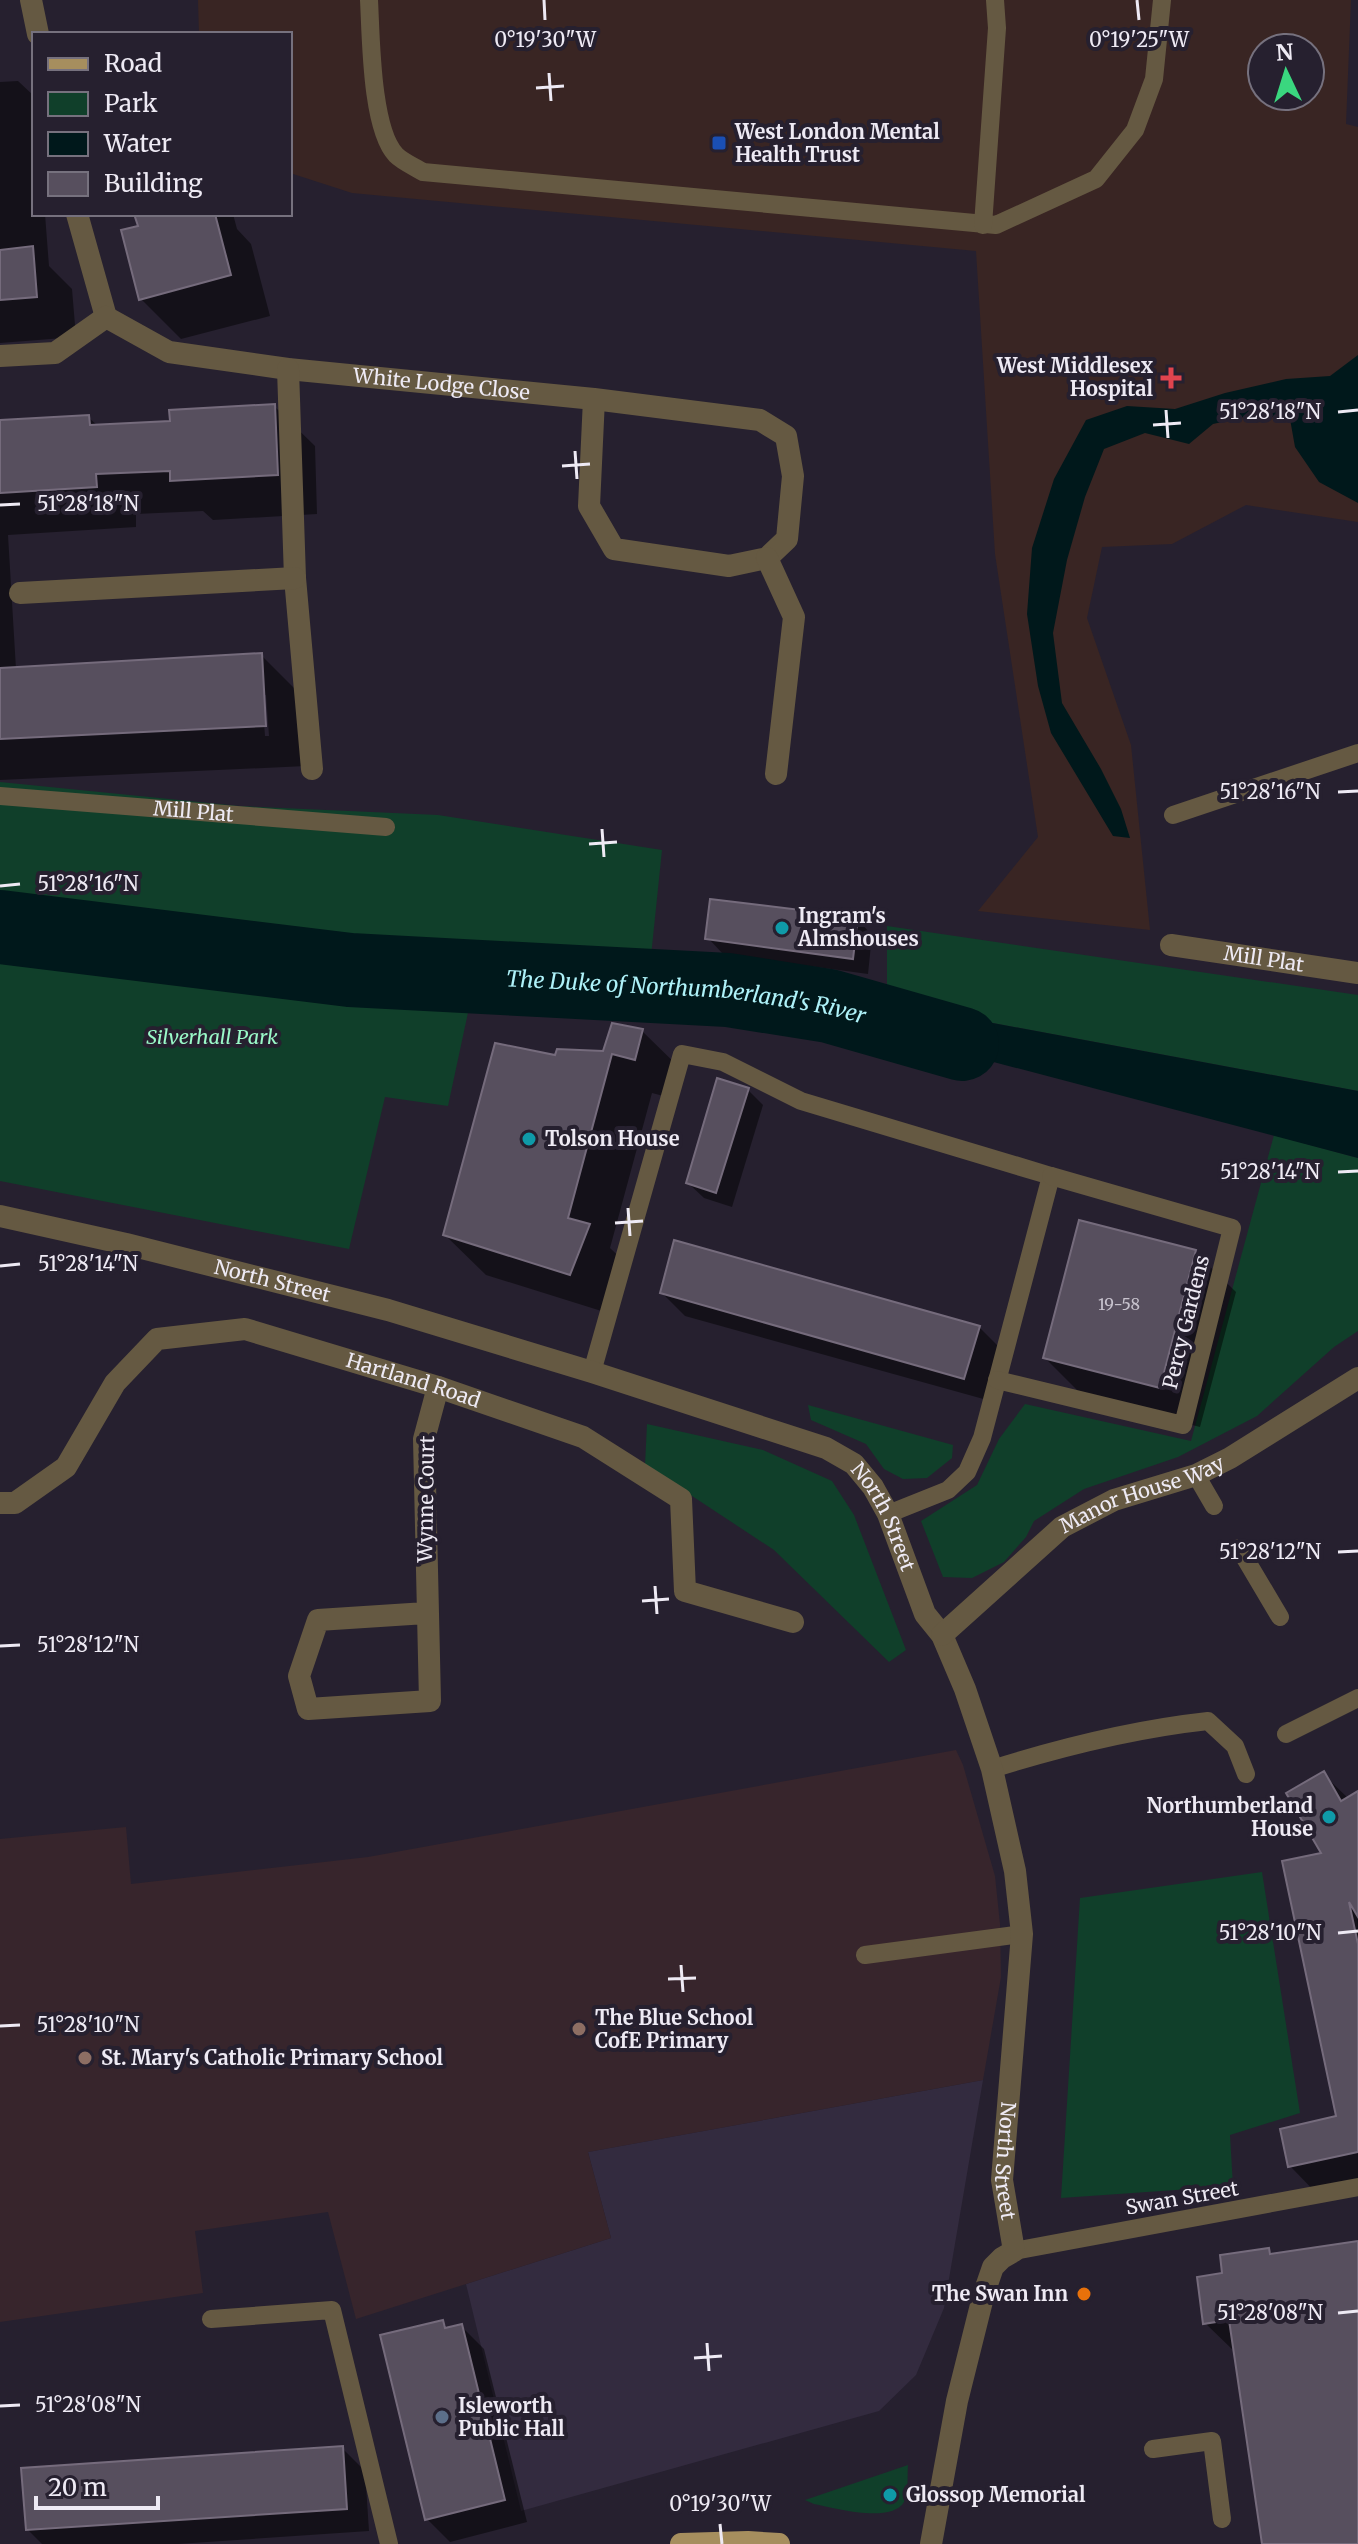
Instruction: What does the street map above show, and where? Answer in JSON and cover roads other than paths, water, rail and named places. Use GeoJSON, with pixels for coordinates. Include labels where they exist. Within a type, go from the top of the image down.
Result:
{"type":"FeatureCollection","features":[{"type":"Feature","properties":{"kind":"main road"},"geometry":{"type":"LineString","coordinates":[[681,2544],[779,2544]]}},
{"type":"Feature","properties":{"kind":"street"},"geometry":{"type":"LineString","coordinates":[[31,0],[38,32]]}},
{"type":"Feature","properties":{"kind":"street"},"geometry":{"type":"LineString","coordinates":[[0,356],[55,353],[106,317],[78,216]]}},
{"type":"Feature","properties":{"kind":"street","name":"White Lodge Close"},"geometry":{"type":"LineString","coordinates":[[106,317],[169,352],[288,369],[594,399],[760,420],[786,436],[793,476],[787,539],[767,558]]}},
{"type":"Feature","properties":{"kind":"street"},"geometry":{"type":"LineString","coordinates":[[288,369],[295,578],[312,769]]}},
{"type":"Feature","properties":{"kind":"street"},"geometry":{"type":"LineString","coordinates":[[594,399],[589,506],[614,549],[729,566],[767,558],[794,617],[776,774]]}},
{"type":"Feature","properties":{"kind":"street"},"geometry":{"type":"LineString","coordinates":[[20,593],[295,578]]}},
{"type":"Feature","properties":{"kind":"street","name":"Mill Plat"},"geometry":{"type":"LineString","coordinates":[[1171,945],[1358,973]]}},
{"type":"Feature","properties":{"kind":"street","name":"North Street"},"geometry":{"type":"LineString","coordinates":[[0,1216],[126,1244],[388,1310],[826,1448],[854,1464],[873,1487],[888,1514],[925,1614],[942,1635],[965,1689],[992,1769],[1015,1871],[1022,1934],[1002,2180],[1014,2251]]}},
{"type":"Feature","properties":{"kind":"street","name":"Hartland Road"},"geometry":{"type":"LineString","coordinates":[[0,1503],[15,1503],[66,1467],[115,1383],[157,1339],[245,1329],[438,1387],[583,1437],[681,1499],[685,1591],[793,1622]]}},
{"type":"Feature","properties":{"kind":"street","name":"Manor House Way"},"geometry":{"type":"LineString","coordinates":[[942,1635],[1062,1527],[1114,1500],[1196,1475],[1230,1458],[1358,1378]]}},
{"type":"Feature","properties":{"kind":"street","name":"Wynne Court"},"geometry":{"type":"LineString","coordinates":[[426,1613],[318,1620],[299,1676],[308,1709],[430,1701],[424,1439],[438,1387]]}},
{"type":"Feature","properties":{"kind":"street"},"geometry":{"type":"LineString","coordinates":[[931,2544],[953,2424],[988,2280],[993,2267],[1014,2251]]}},
{"type":"Feature","properties":{"kind":"lane"},"geometry":{"type":"LineString","coordinates":[[369,0],[371,47],[381,126],[395,154],[423,172],[983,225],[996,225],[1096,179],[1135,130],[1154,79],[1162,0]]}},
{"type":"Feature","properties":{"kind":"lane"},"geometry":{"type":"LineString","coordinates":[[983,225],[997,28],[995,0]]}},
{"type":"Feature","properties":{"kind":"lane"},"geometry":{"type":"LineString","coordinates":[[1173,815],[1358,753]]}},
{"type":"Feature","properties":{"kind":"lane","name":"Mill Plat"},"geometry":{"type":"LineString","coordinates":[[0,796],[386,827]]}},
{"type":"Feature","properties":{"kind":"lane","name":"Percy Gardens"},"geometry":{"type":"LineString","coordinates":[[592,1372],[682,1054],[723,1062],[801,1101],[1232,1228],[1183,1425],[997,1380]]}},
{"type":"Feature","properties":{"kind":"lane"},"geometry":{"type":"LineString","coordinates":[[888,1514],[948,1490],[967,1472],[982,1438],[1051,1176]]}},
{"type":"Feature","properties":{"kind":"lane"},"geometry":{"type":"LineString","coordinates":[[1196,1475],[1214,1506]]}},
{"type":"Feature","properties":{"kind":"lane"},"geometry":{"type":"LineString","coordinates":[[1239,1548],[1280,1617]]}},
{"type":"Feature","properties":{"kind":"lane"},"geometry":{"type":"LineString","coordinates":[[1286,1734],[1358,1698]]}},
{"type":"Feature","properties":{"kind":"lane"},"geometry":{"type":"LineString","coordinates":[[992,1769],[1042,1753],[1170,1725],[1208,1721],[1235,1746],[1246,1774]]}},
{"type":"Feature","properties":{"kind":"lane"},"geometry":{"type":"LineString","coordinates":[[865,1955],[1022,1934]]}},
{"type":"Feature","properties":{"kind":"lane","name":"Swan Street"},"geometry":{"type":"LineString","coordinates":[[1014,2251],[1358,2187]]}},
{"type":"Feature","properties":{"kind":"lane"},"geometry":{"type":"LineString","coordinates":[[211,2319],[332,2310],[389,2544]]}},
{"type":"Feature","properties":{"kind":"lane"},"geometry":{"type":"LineString","coordinates":[[1153,2449],[1212,2441],[1222,2519]]}},
{"type":"Feature","properties":{"kind":"water"},"geometry":{"type":"Polygon","coordinates":[[[1358,355],[1358,503],[1319,482],[1295,447],[1290,419],[1253,415],[1213,424],[1189,444],[1145,433],[1104,449],[1085,497],[1067,560],[1053,633],[1062,703],[1101,769],[1121,809],[1130,838],[1113,836],[1051,733],[1038,686],[1027,614],[1032,548],[1054,479],[1086,420],[1127,406],[1175,409],[1225,393],[1286,379],[1330,376],[1358,355]]]}},
{"type":"Feature","properties":{"kind":"water"},"geometry":{"type":"Polygon","coordinates":[[[868,1004],[934,1012],[1358,1091],[1358,1158],[861,1027],[868,1004]]]}},
{"type":"Feature","properties":{"kind":"waterway","name":"The Duke of Northumberland's River"},"geometry":{"type":"LineString","coordinates":[[0,927],[350,970],[728,990],[829,1006],[962,1044]]}},
{"type":"Feature","properties":{"kind":"place","name":"West London Mental Health Trust"},"geometry":{"type":"Point","coordinates":[719,143]}},
{"type":"Feature","properties":{"kind":"place","name":"West Middlesex Hospital"},"geometry":{"type":"Point","coordinates":[1171,378]}},
{"type":"Feature","properties":{"kind":"place","name":"Ingram's Almshouses"},"geometry":{"type":"Point","coordinates":[782,928]}},
{"type":"Feature","properties":{"kind":"place","name":"Tolson House"},"geometry":{"type":"Point","coordinates":[529,1139]}},
{"type":"Feature","properties":{"kind":"place","name":"Northumberland House"},"geometry":{"type":"Point","coordinates":[1329,1817]}},
{"type":"Feature","properties":{"kind":"place","name":"The Blue School CofE Primary"},"geometry":{"type":"Point","coordinates":[579,2029]}},
{"type":"Feature","properties":{"kind":"place","name":"St. Mary's Catholic Primary School"},"geometry":{"type":"Point","coordinates":[85,2058]}},
{"type":"Feature","properties":{"kind":"place","name":"The Swan Inn"},"geometry":{"type":"Point","coordinates":[1084,2294]}},
{"type":"Feature","properties":{"kind":"place","name":"Isleworth Public Hall"},"geometry":{"type":"Point","coordinates":[442,2417]}},
{"type":"Feature","properties":{"kind":"place","name":"Glossop Memorial"},"geometry":{"type":"Point","coordinates":[890,2495]}},
{"type":"Feature","properties":{"kind":"park label","name":"Silverhall Park"},"geometry":{"type":"Point","coordinates":[212,1037]}}]}
